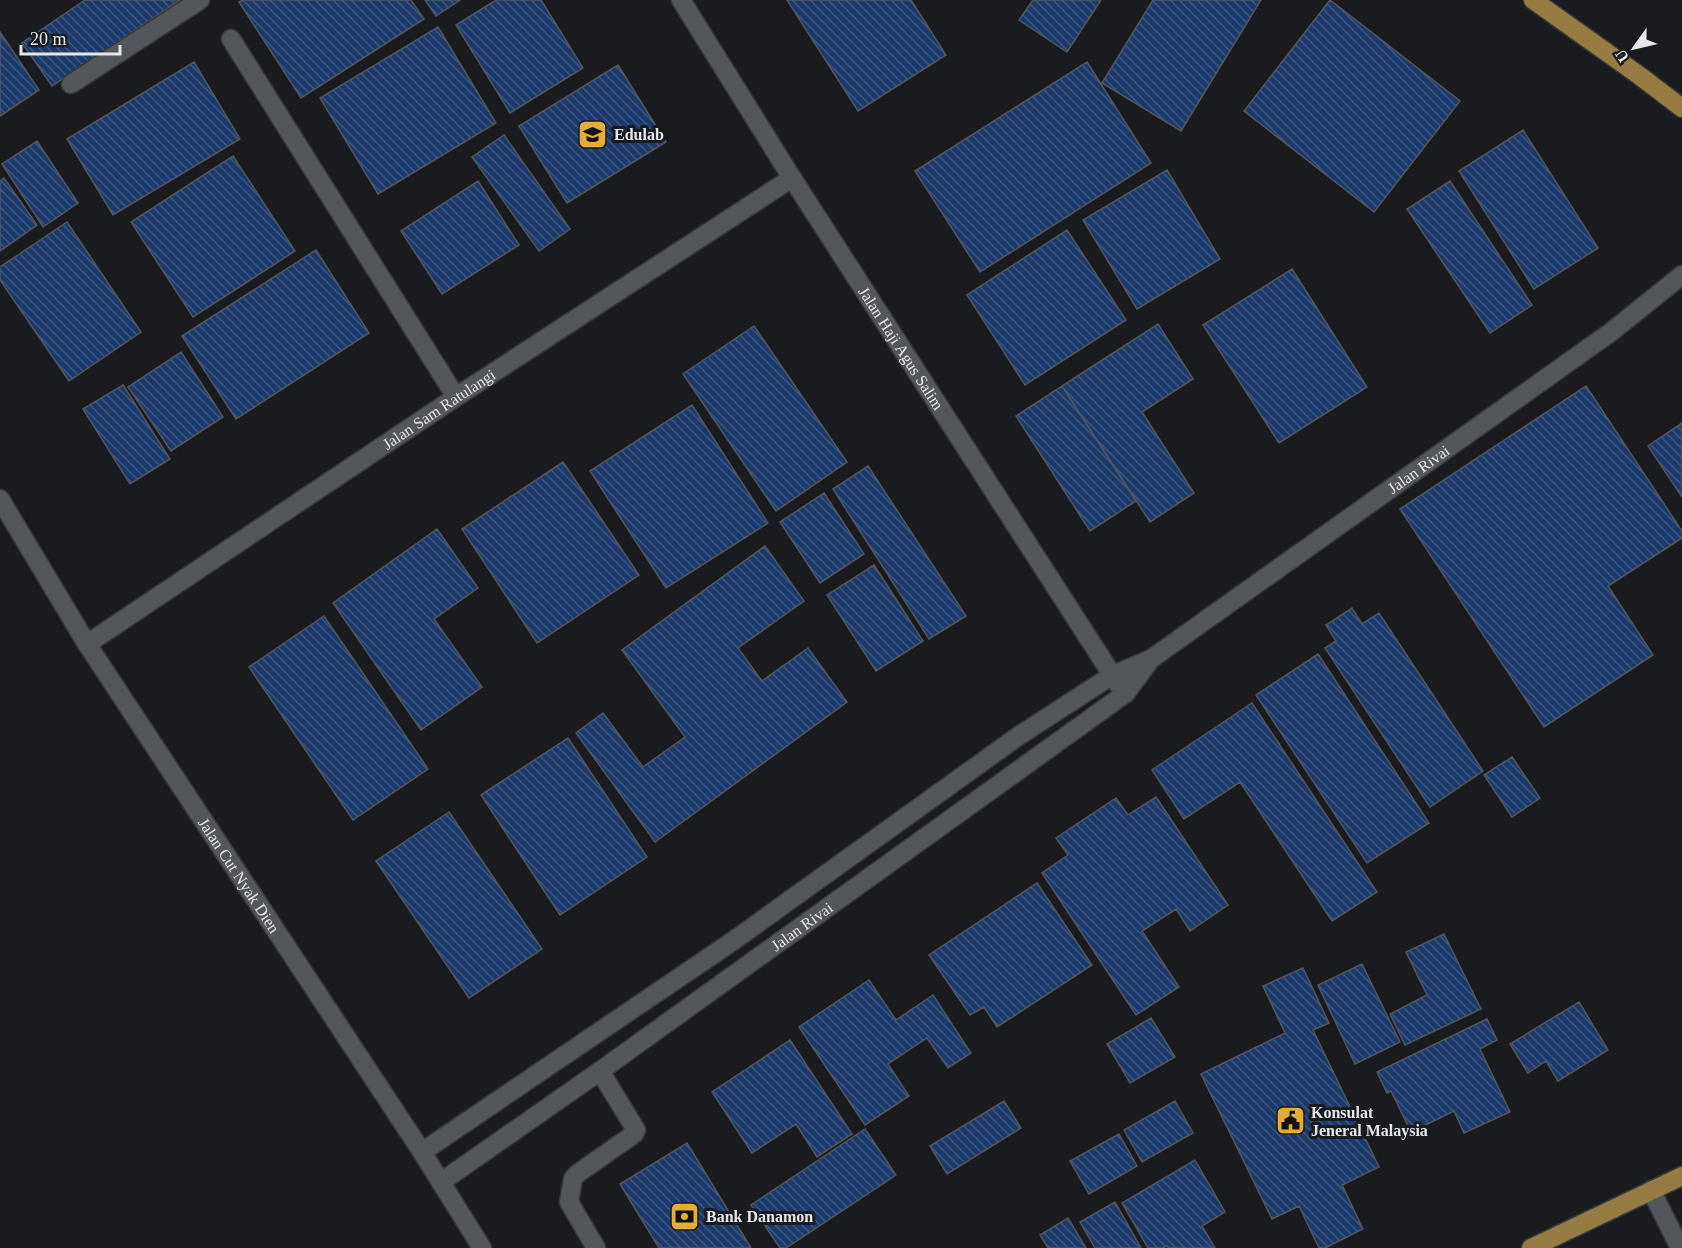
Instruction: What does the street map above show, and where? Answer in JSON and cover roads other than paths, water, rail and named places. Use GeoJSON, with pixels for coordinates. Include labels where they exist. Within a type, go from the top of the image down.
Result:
{"type":"FeatureCollection","features":[{"type":"Feature","properties":{"kind":"main road"},"geometry":{"type":"LineString","coordinates":[[1533,0],[1682,108]]}},
{"type":"Feature","properties":{"kind":"main road"},"geometry":{"type":"LineString","coordinates":[[1531,1248],[1682,1177]]}},
{"type":"Feature","properties":{"kind":"street"},"geometry":{"type":"LineString","coordinates":[[71,84],[200,0]]}},
{"type":"Feature","properties":{"kind":"street","name":"Jalan Haji Agus Salim"},"geometry":{"type":"LineString","coordinates":[[681,0],[792,178],[1111,676],[1126,693]]}},
{"type":"Feature","properties":{"kind":"street"},"geometry":{"type":"LineString","coordinates":[[231,39],[456,397]]}},
{"type":"Feature","properties":{"kind":"street","name":"Jalan Sam Ratulangi"},"geometry":{"type":"LineString","coordinates":[[87,644],[456,397],[792,178]]}},
{"type":"Feature","properties":{"kind":"street","name":"Jalan Rivai"},"geometry":{"type":"LineString","coordinates":[[422,1152],[734,941],[1017,737],[1111,676],[1151,659],[1601,339],[1682,276]]}},
{"type":"Feature","properties":{"kind":"street","name":"Jalan Cut Nyak Dien"},"geometry":{"type":"LineString","coordinates":[[0,499],[87,644],[422,1152],[482,1248]]}},
{"type":"Feature","properties":{"kind":"street","name":"Jalan Rivai"},"geometry":{"type":"LineString","coordinates":[[441,1182],[600,1071],[1126,693],[1151,659]]}},
{"type":"Feature","properties":{"kind":"street"},"geometry":{"type":"LineString","coordinates":[[596,1248],[569,1202],[573,1179],[634,1134],[636,1130],[600,1071]]}},
{"type":"Feature","properties":{"kind":"street"},"geometry":{"type":"LineString","coordinates":[[1651,1190],[1680,1248]]}},
{"type":"Feature","properties":{"kind":"place","name":"Edulab"},"geometry":{"type":"Point","coordinates":[593,134]}},
{"type":"Feature","properties":{"kind":"place","name":"Konsulat Jeneral Malaysia"},"geometry":{"type":"Point","coordinates":[1290,1121]}},
{"type":"Feature","properties":{"kind":"place","name":"Bank Danamon"},"geometry":{"type":"Point","coordinates":[685,1216]}}]}
